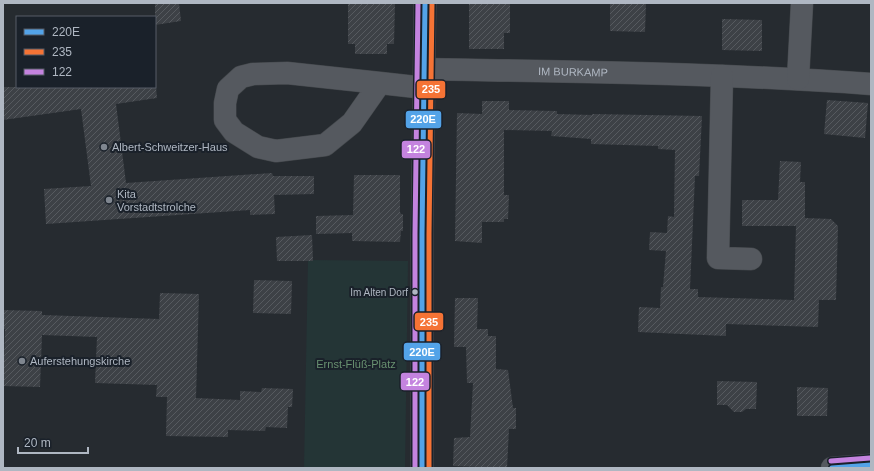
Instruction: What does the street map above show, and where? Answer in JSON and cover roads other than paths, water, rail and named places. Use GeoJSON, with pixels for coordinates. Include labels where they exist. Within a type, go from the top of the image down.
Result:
{"type":"FeatureCollection","features":[{"type":"Feature","properties":{"kind":"street"},"geometry":{"type":"LineString","coordinates":[[422,468],[422,234],[425,3]]}},
{"type":"Feature","properties":{"kind":"street"},"geometry":{"type":"LineString","coordinates":[[798,79],[802,3]]}},
{"type":"Feature","properties":{"kind":"street","name":"IM BURKAMP"},"geometry":{"type":"LineString","coordinates":[[380,83],[352,123],[325,145],[276,151],[258,147],[234,132],[225,120],[225,102],[228,89],[241,77],[252,74],[287,73],[380,83],[425,78],[722,76],[871,84]]}},
{"type":"Feature","properties":{"kind":"street"},"geometry":{"type":"LineString","coordinates":[[722,76],[718,258],[751,259]]}},
{"type":"Feature","properties":{"kind":"street"},"geometry":{"type":"LineString","coordinates":[[832,468],[871,465]]}},
{"type":"Feature","properties":{"kind":"place","name":"Albert-Schweitzer-Haus"},"geometry":{"type":"Point","coordinates":[104,147]}},
{"type":"Feature","properties":{"kind":"place","name":"Kita Vorstadtstrolche"},"geometry":{"type":"Point","coordinates":[109,200]}},
{"type":"Feature","properties":{"kind":"place","name":"Im Alten Dorf"},"geometry":{"type":"Point","coordinates":[415,292]}},
{"type":"Feature","properties":{"kind":"place","name":"Auferstehungskirche"},"geometry":{"type":"Point","coordinates":[22,361]}},
{"type":"Feature","properties":{"kind":"park label","name":"Ernst-Flüß-Platz"},"geometry":{"type":"Point","coordinates":[356,364]}}]}
